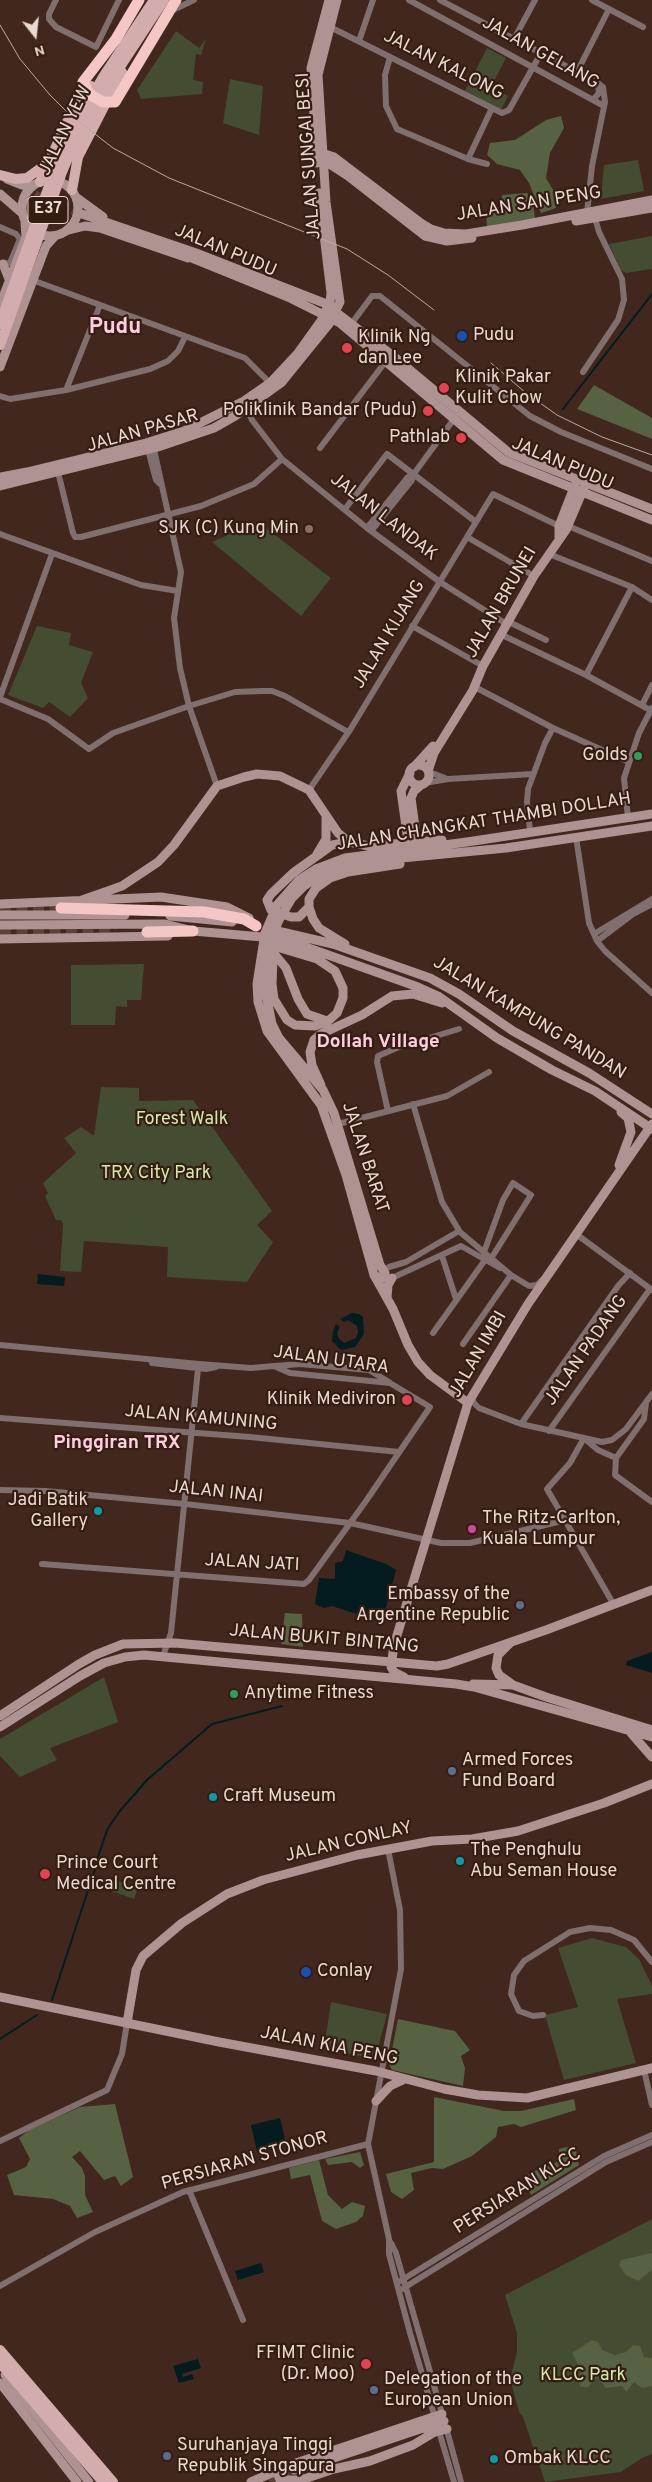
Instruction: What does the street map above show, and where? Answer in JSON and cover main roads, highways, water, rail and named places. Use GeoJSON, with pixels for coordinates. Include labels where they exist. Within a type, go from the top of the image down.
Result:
{"type":"FeatureCollection","features":[{"type":"Feature","properties":{"kind":"highway"},"geometry":{"type":"LineString","coordinates":[[139,0],[98,63],[83,82],[86,89],[97,99],[115,102],[176,0]]}},
{"type":"Feature","properties":{"kind":"highway"},"geometry":{"type":"LineString","coordinates":[[61,908],[204,912],[244,919],[264,931]]}},
{"type":"Feature","properties":{"kind":"highway"},"geometry":{"type":"LineString","coordinates":[[147,932],[193,931]]}},
{"type":"Feature","properties":{"kind":"main road","name":"JALAN YEW"},"geometry":{"type":"LineString","coordinates":[[0,324],[55,169],[72,132],[103,79],[154,0]]}},
{"type":"Feature","properties":{"kind":"main road","name":"JALAN YEW"},"geometry":{"type":"LineString","coordinates":[[0,345],[62,172],[103,79],[150,23],[164,0]]}},
{"type":"Feature","properties":{"kind":"main road"},"geometry":{"type":"LineString","coordinates":[[74,194],[78,157],[87,136],[150,23]]}},
{"type":"Feature","properties":{"kind":"main road"},"geometry":{"type":"LineString","coordinates":[[37,183],[80,100],[103,79]]}},
{"type":"Feature","properties":{"kind":"main road"},"geometry":{"type":"LineString","coordinates":[[0,175],[16,179],[27,178],[40,171],[49,161]]}},
{"type":"Feature","properties":{"kind":"main road"},"geometry":{"type":"LineString","coordinates":[[0,2350],[113,2482]]}},
{"type":"Feature","properties":{"kind":"main road"},"geometry":{"type":"LineString","coordinates":[[0,2363],[103,2482]]}},
{"type":"Feature","properties":{"kind":"water"},"geometry":{"type":"Polygon","coordinates":[[[38,1274],[65,1277],[64,1286],[37,1284],[38,1274]]]}},
{"type":"Feature","properties":{"kind":"water"},"geometry":{"type":"Polygon","coordinates":[[[352,1313],[363,1317],[364,1334],[355,1347],[341,1350],[332,1341],[333,1331],[336,1324],[340,1327],[337,1333],[339,1339],[344,1343],[356,1338],[357,1326],[348,1320],[344,1322],[340,1319],[352,1313]]]}},
{"type":"Feature","properties":{"kind":"water"},"geometry":{"type":"Polygon","coordinates":[[[346,1550],[386,1564],[396,1570],[382,1622],[332,1606],[324,1608],[315,1604],[319,1578],[335,1579],[335,1563],[343,1561],[346,1550]]]}},
{"type":"Feature","properties":{"kind":"water"},"geometry":{"type":"Polygon","coordinates":[[[652,1652],[652,1673],[626,1665],[627,1661],[652,1652]]]}},
{"type":"Feature","properties":{"kind":"water"},"geometry":{"type":"Polygon","coordinates":[[[280,2118],[286,2144],[257,2151],[251,2125],[280,2118]]]}},
{"type":"Feature","properties":{"kind":"water"},"geometry":{"type":"Polygon","coordinates":[[[261,2263],[264,2272],[238,2280],[235,2271],[261,2263]]]}},
{"type":"Feature","properties":{"kind":"water"},"geometry":{"type":"Polygon","coordinates":[[[198,2359],[201,2368],[182,2374],[183,2377],[192,2374],[194,2379],[179,2383],[173,2366],[198,2359]]]}},
{"type":"Feature","properties":{"kind":"waterway"},"geometry":{"type":"LineString","coordinates":[[563,409],[652,294]]}},
{"type":"Feature","properties":{"kind":"waterway"},"geometry":{"type":"LineString","coordinates":[[97,1860],[107,1830],[119,1812],[147,1780],[212,1724],[282,1706]]}},
{"type":"Feature","properties":{"kind":"waterway"},"geometry":{"type":"LineString","coordinates":[[52,2000],[96,1866]]}},
{"type":"Feature","properties":{"kind":"waterway"},"geometry":{"type":"LineString","coordinates":[[0,2039],[37,2015]]}},
{"type":"Feature","properties":{"kind":"tunnel"},"geometry":{"type":"LineString","coordinates":[[22,190],[82,214]]}},
{"type":"Feature","properties":{"kind":"tunnel"},"geometry":{"type":"LineString","coordinates":[[0,908],[61,908]]}},
{"type":"Feature","properties":{"kind":"tunnel"},"geometry":{"type":"LineString","coordinates":[[0,934],[116,933]]}},
{"type":"Feature","properties":{"kind":"tunnel"},"geometry":{"type":"LineString","coordinates":[[269,2482],[304,2471]]}},
{"type":"Feature","properties":{"kind":"tram line"},"geometry":{"type":"LineString","coordinates":[[0,25],[20,59],[50,95],[68,113],[113,148],[169,178],[347,249],[388,275],[434,310]]}},
{"type":"Feature","properties":{"kind":"tram line"},"geometry":{"type":"LineString","coordinates":[[491,363],[526,393],[557,415],[602,437],[652,455]]}},
{"type":"Feature","properties":{"kind":"place","name":"Pudu"},"geometry":{"type":"Point","coordinates":[462,336]}},
{"type":"Feature","properties":{"kind":"place","name":"Klinik Ng dan Lee"},"geometry":{"type":"Point","coordinates":[347,348]}},
{"type":"Feature","properties":{"kind":"place","name":"Klinik Pakar Kulit Chow"},"geometry":{"type":"Point","coordinates":[444,388]}},
{"type":"Feature","properties":{"kind":"place","name":"Poliklinik Bandar (Pudu)"},"geometry":{"type":"Point","coordinates":[428,411]}},
{"type":"Feature","properties":{"kind":"place","name":"Pathlab"},"geometry":{"type":"Point","coordinates":[461,438]}},
{"type":"Feature","properties":{"kind":"place","name":"SJK (C) Kung Min"},"geometry":{"type":"Point","coordinates":[309,529]}},
{"type":"Feature","properties":{"kind":"place","name":"Golds"},"geometry":{"type":"Point","coordinates":[638,756]}},
{"type":"Feature","properties":{"kind":"place","name":"Klinik Mediviron"},"geometry":{"type":"Point","coordinates":[407,1400]}},
{"type":"Feature","properties":{"kind":"place","name":"Jadi Batik Gallery"},"geometry":{"type":"Point","coordinates":[98,1511]}},
{"type":"Feature","properties":{"kind":"place","name":"The Ritz-Carlton, Kuala Lumpur"},"geometry":{"type":"Point","coordinates":[472,1529]}},
{"type":"Feature","properties":{"kind":"place","name":"Embassy of the Argentine Republic"},"geometry":{"type":"Point","coordinates":[520,1605]}},
{"type":"Feature","properties":{"kind":"place","name":"Anytime Fitness"},"geometry":{"type":"Point","coordinates":[234,1694]}},
{"type":"Feature","properties":{"kind":"place","name":"Armed Forces Fund Board"},"geometry":{"type":"Point","coordinates":[452,1771]}},
{"type":"Feature","properties":{"kind":"place","name":"Craft Museum"},"geometry":{"type":"Point","coordinates":[213,1797]}},
{"type":"Feature","properties":{"kind":"place","name":"The Penghulu Abu Seman House"},"geometry":{"type":"Point","coordinates":[460,1861]}},
{"type":"Feature","properties":{"kind":"place","name":"Prince Court Medical Centre"},"geometry":{"type":"Point","coordinates":[45,1874]}},
{"type":"Feature","properties":{"kind":"place","name":"Conlay"},"geometry":{"type":"Point","coordinates":[306,1972]}},
{"type":"Feature","properties":{"kind":"place","name":"FFIMT Clinic (Dr. Moo)"},"geometry":{"type":"Point","coordinates":[366,2364]}},
{"type":"Feature","properties":{"kind":"place","name":"Delegation of the European Union"},"geometry":{"type":"Point","coordinates":[374,2390]}},
{"type":"Feature","properties":{"kind":"place","name":"Suruhanjaya Tinggi Republik Singapura"},"geometry":{"type":"Point","coordinates":[167,2456]}},
{"type":"Feature","properties":{"kind":"place","name":"Ombak KLCC"},"geometry":{"type":"Point","coordinates":[494,2459]}},
{"type":"Feature","properties":{"kind":"district","name":"Pudu"},"geometry":{"type":"Point","coordinates":[115,329]}},
{"type":"Feature","properties":{"kind":"district","name":"Dollah Village"},"geometry":{"type":"Point","coordinates":[378,1043]}},
{"type":"Feature","properties":{"kind":"district","name":"Pinggiran TRX"},"geometry":{"type":"Point","coordinates":[117,1444]}},
{"type":"Feature","properties":{"kind":"park label","name":"Forest Walk"},"geometry":{"type":"Point","coordinates":[182,1120]}},
{"type":"Feature","properties":{"kind":"park label","name":"TRX City Park"},"geometry":{"type":"Point","coordinates":[156,1174]}},
{"type":"Feature","properties":{"kind":"park label","name":"KLCC Park"},"geometry":{"type":"Point","coordinates":[583,2376]}}]}
